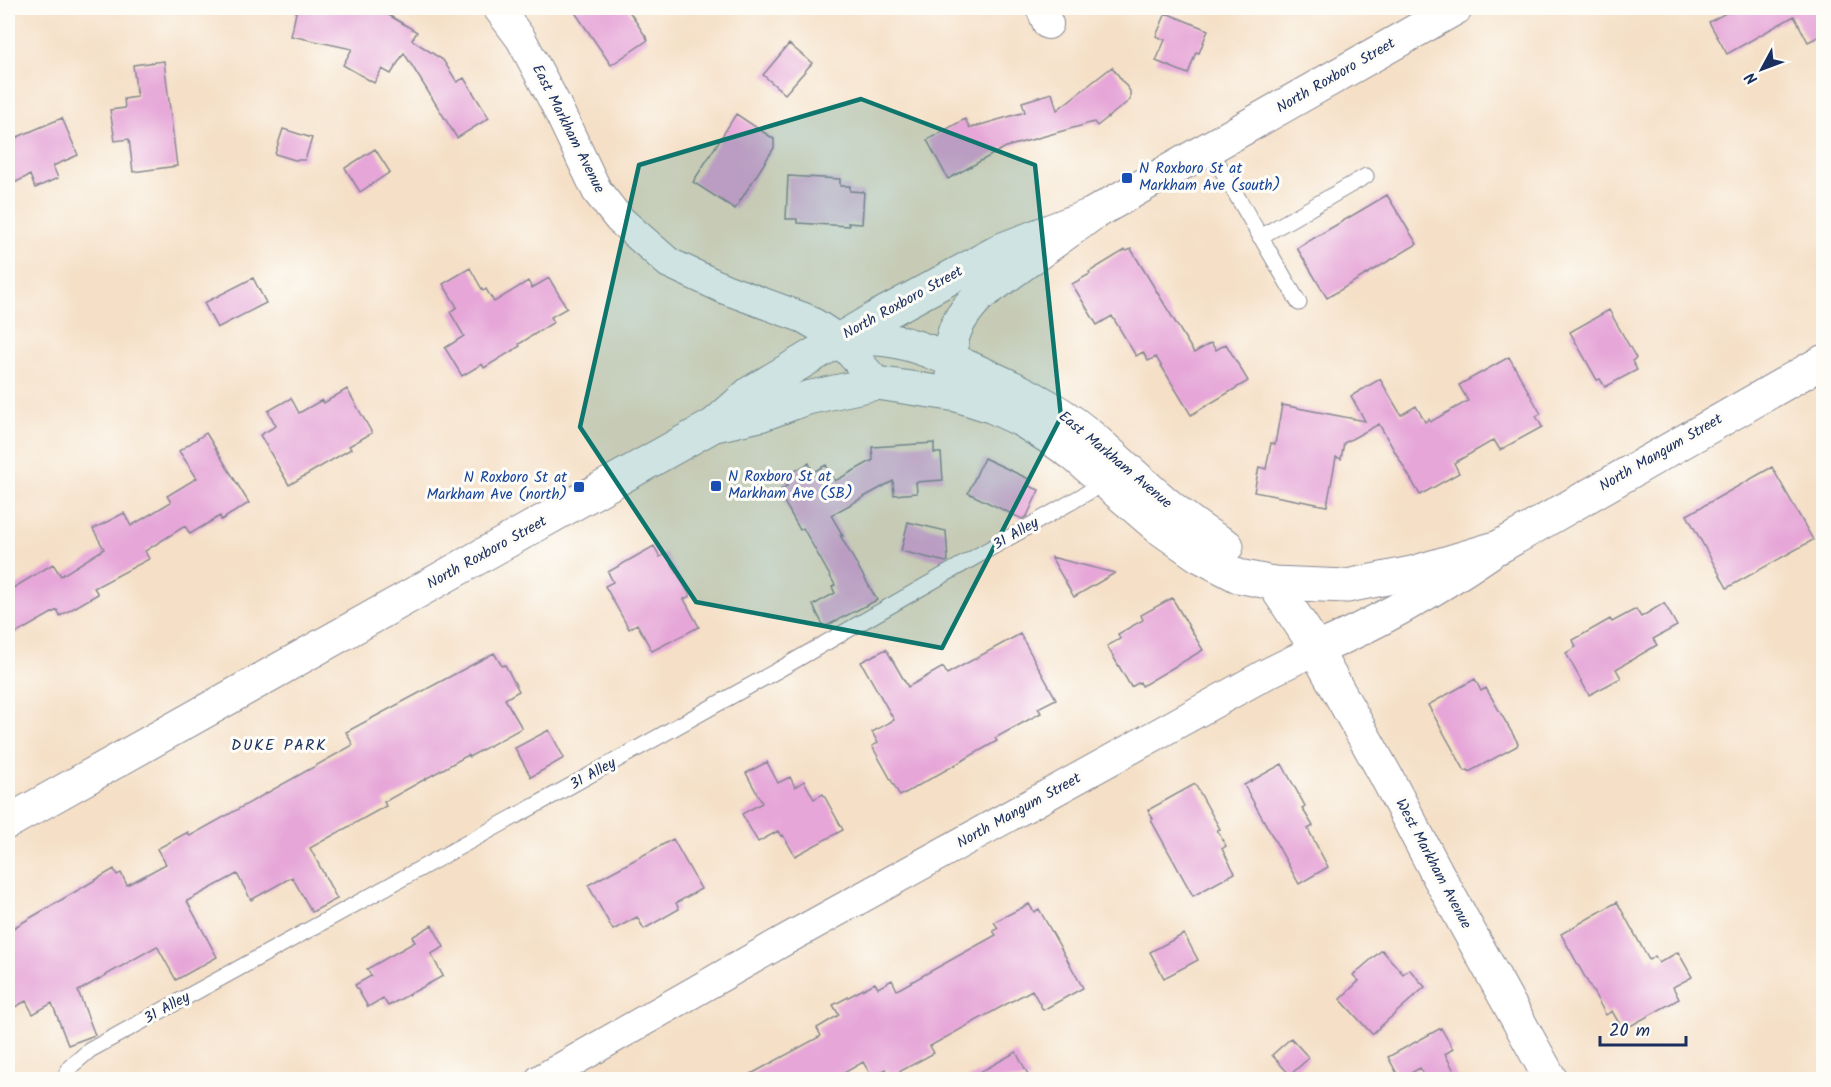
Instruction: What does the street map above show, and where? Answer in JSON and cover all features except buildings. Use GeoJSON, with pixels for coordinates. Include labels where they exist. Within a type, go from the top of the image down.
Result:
{"type":"FeatureCollection","features":[{"type":"Feature","properties":{"kind":"main road","name":"North Roxboro Street"},"geometry":{"type":"LineString","coordinates":[[957,395],[950,359],[953,336],[966,310],[980,295],[1091,215],[1456,8]]}},
{"type":"Feature","properties":{"kind":"main road","name":"North Roxboro Street"},"geometry":{"type":"LineString","coordinates":[[8,822],[714,425],[750,393],[838,339],[1002,249],[1091,215]]}},
{"type":"Feature","properties":{"kind":"main road","name":"East Markham Avenue"},"geometry":{"type":"LineString","coordinates":[[838,339],[886,340],[950,359],[1033,397],[1085,432],[1114,473]]}},
{"type":"Feature","properties":{"kind":"main road","name":"North Mangum Street"},"geometry":{"type":"LineString","coordinates":[[1315,650],[1347,636],[1455,577],[1499,547],[1824,361]]}},
{"type":"Feature","properties":{"kind":"main road","name":"East Markham Avenue"},"geometry":{"type":"LineString","coordinates":[[714,425],[760,415],[807,398],[877,383],[957,395],[991,406],[1021,420],[1073,454],[1114,473],[1171,507],[1209,536],[1250,558],[1273,583],[1315,650]]}},
{"type":"Feature","properties":{"kind":"main road","name":"North Mangum Street"},"geometry":{"type":"LineString","coordinates":[[1273,583],[1347,586],[1373,582],[1499,547]]}},
{"type":"Feature","properties":{"kind":"main road","name":"West Markham Avenue"},"geometry":{"type":"LineString","coordinates":[[1315,650],[1551,1080]]}},
{"type":"Feature","properties":{"kind":"street","name":"East Markham Avenue"},"geometry":{"type":"LineString","coordinates":[[498,8],[521,39],[541,75],[597,191],[619,219],[669,262],[725,289],[804,318],[838,339],[877,383]]}},
{"type":"Feature","properties":{"kind":"street","name":"North Mangum Street"},"geometry":{"type":"LineString","coordinates":[[540,1080],[795,934],[1268,673],[1315,650]]}},
{"type":"Feature","properties":{"kind":"lane"},"geometry":{"type":"LineString","coordinates":[[1209,148],[1299,303]]}},
{"type":"Feature","properties":{"kind":"lane"},"geometry":{"type":"LineString","coordinates":[[1260,237],[1366,176]]}},
{"type":"Feature","properties":{"kind":"lane","name":"31 Alley"},"geometry":{"type":"LineString","coordinates":[[63,1080],[70,1067],[90,1050],[780,669],[1114,473]]}},
{"type":"Feature","properties":{"kind":"highlighted area"},"geometry":{"type":"Polygon","coordinates":[[[861,99],[1035,165],[1061,417],[942,648],[696,602],[580,427],[639,165],[861,99]]]}},
{"type":"Feature","properties":{"kind":"place","name":"N Roxboro St at Markham Ave (south)"},"geometry":{"type":"Point","coordinates":[1127,178]}},
{"type":"Feature","properties":{"kind":"place","name":"N Roxboro St at Markham Ave (SB)"},"geometry":{"type":"Point","coordinates":[716,486]}},
{"type":"Feature","properties":{"kind":"place","name":"N Roxboro St at Markham Ave (north)"},"geometry":{"type":"Point","coordinates":[579,487]}},
{"type":"Feature","properties":{"kind":"district","name":"DUKE PARK"},"geometry":{"type":"Point","coordinates":[279,745]}}]}
